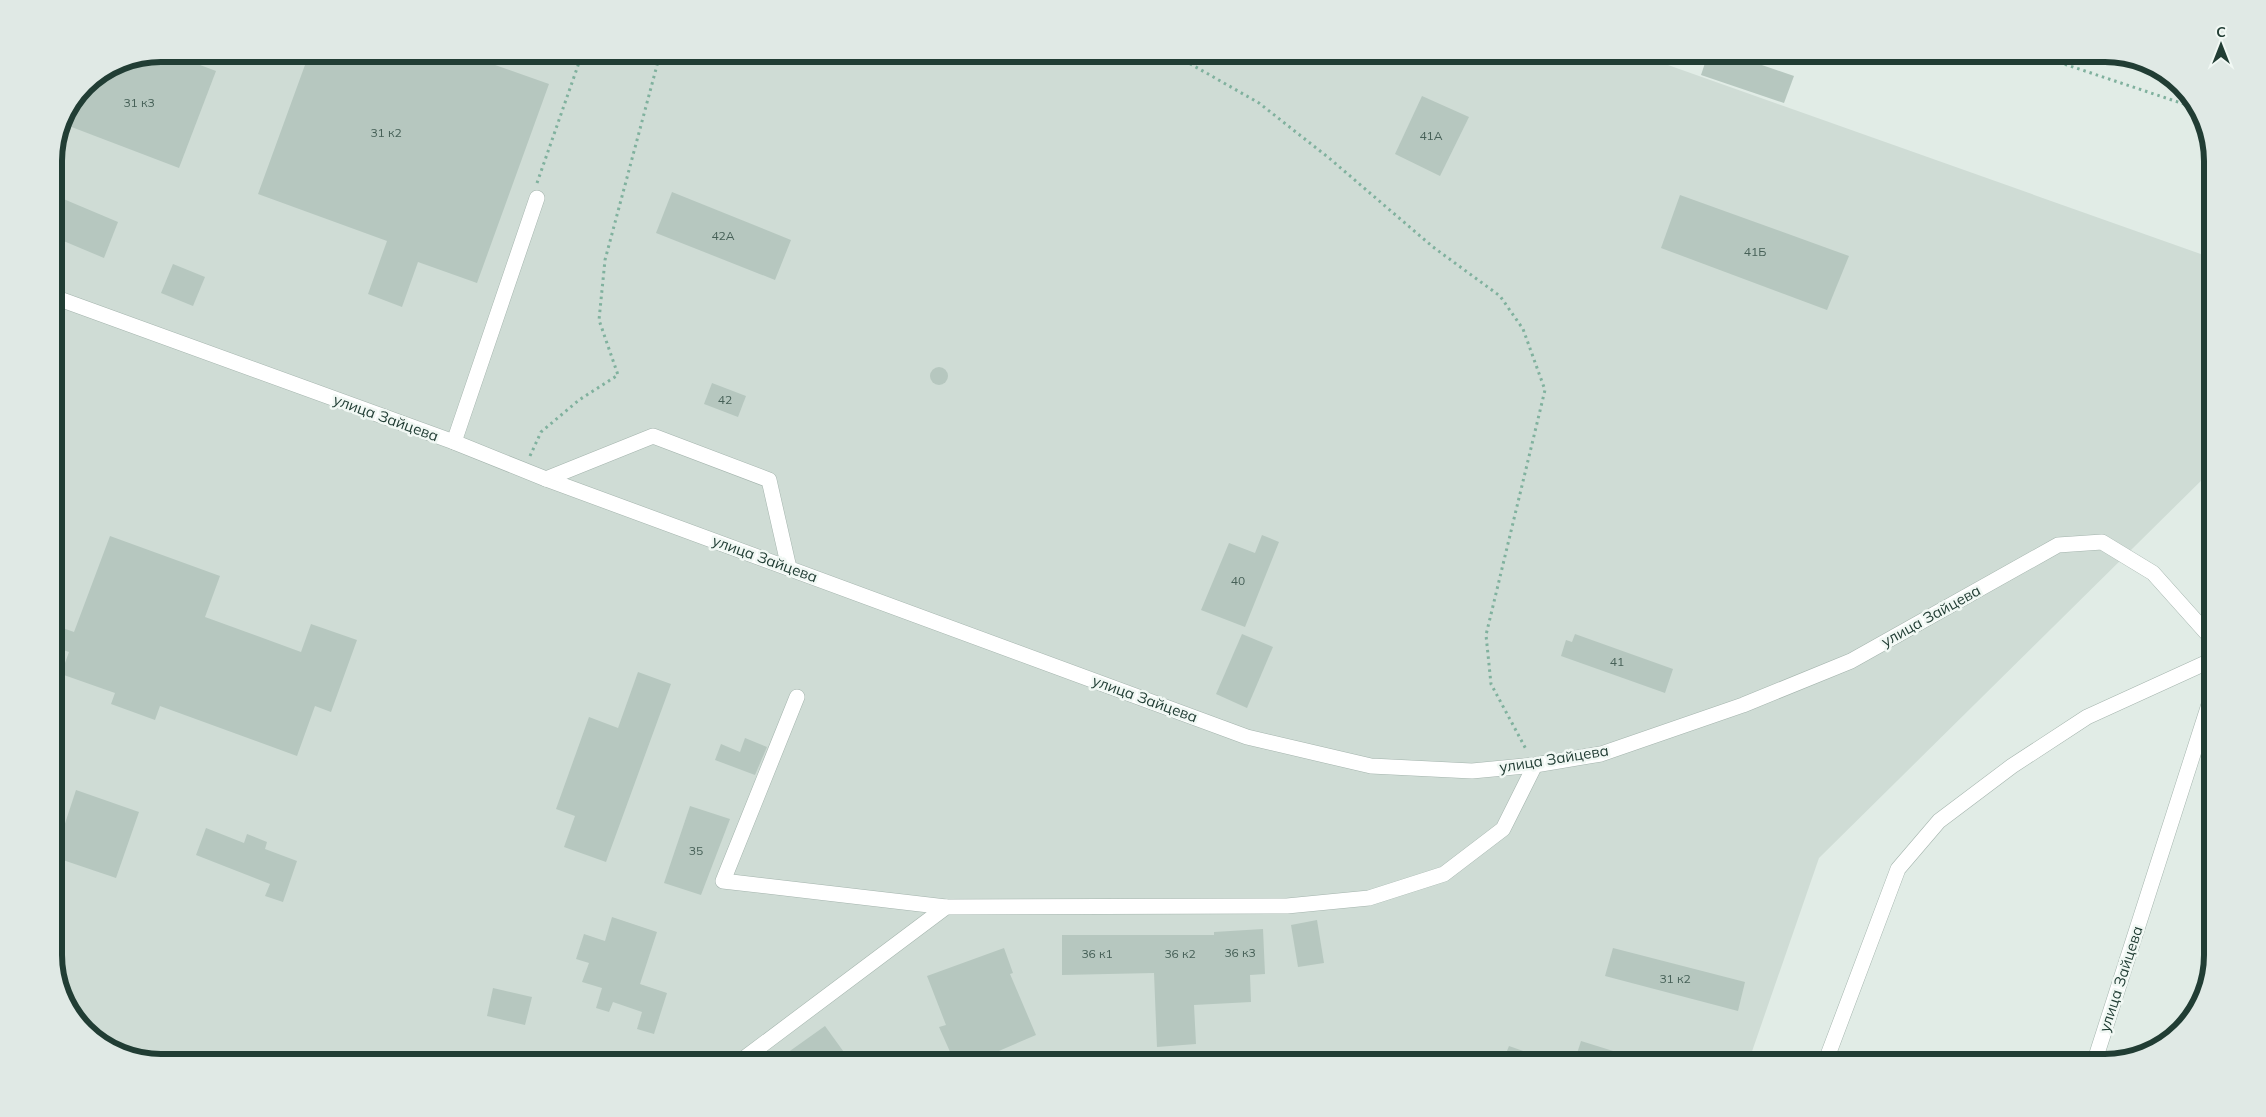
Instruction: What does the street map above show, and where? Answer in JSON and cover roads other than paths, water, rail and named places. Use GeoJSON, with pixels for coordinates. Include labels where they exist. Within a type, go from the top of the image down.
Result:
{"type":"FeatureCollection","features":[{"type":"Feature","properties":{"kind":"street"},"geometry":{"type":"LineString","coordinates":[[454,442],[537,198]]}},
{"type":"Feature","properties":{"kind":"street","name":"улица Зайцева"},"geometry":{"type":"LineString","coordinates":[[63,300],[454,442],[546,479],[1247,737],[1371,766],[1472,771],[1535,765],[1601,754],[1742,705],[1851,661],[2058,545],[2102,542],[2153,573],[2204,630]]}},
{"type":"Feature","properties":{"kind":"street"},"geometry":{"type":"LineString","coordinates":[[546,479],[653,436],[769,480],[788,568]]}},
{"type":"Feature","properties":{"kind":"street"},"geometry":{"type":"LineString","coordinates":[[1828,1054],[1898,869],[1939,821],[2012,766],[2087,716],[2204,664]]}},
{"type":"Feature","properties":{"kind":"street"},"geometry":{"type":"LineString","coordinates":[[797,698],[723,881],[946,907],[1287,906],[1369,898],[1444,874],[1503,829],[1535,765]]}},
{"type":"Feature","properties":{"kind":"street","name":"улица Зайцева"},"geometry":{"type":"LineString","coordinates":[[2097,1054],[2204,721]]}},
{"type":"Feature","properties":{"kind":"street"},"geometry":{"type":"LineString","coordinates":[[750,1054],[946,907]]}}]}
